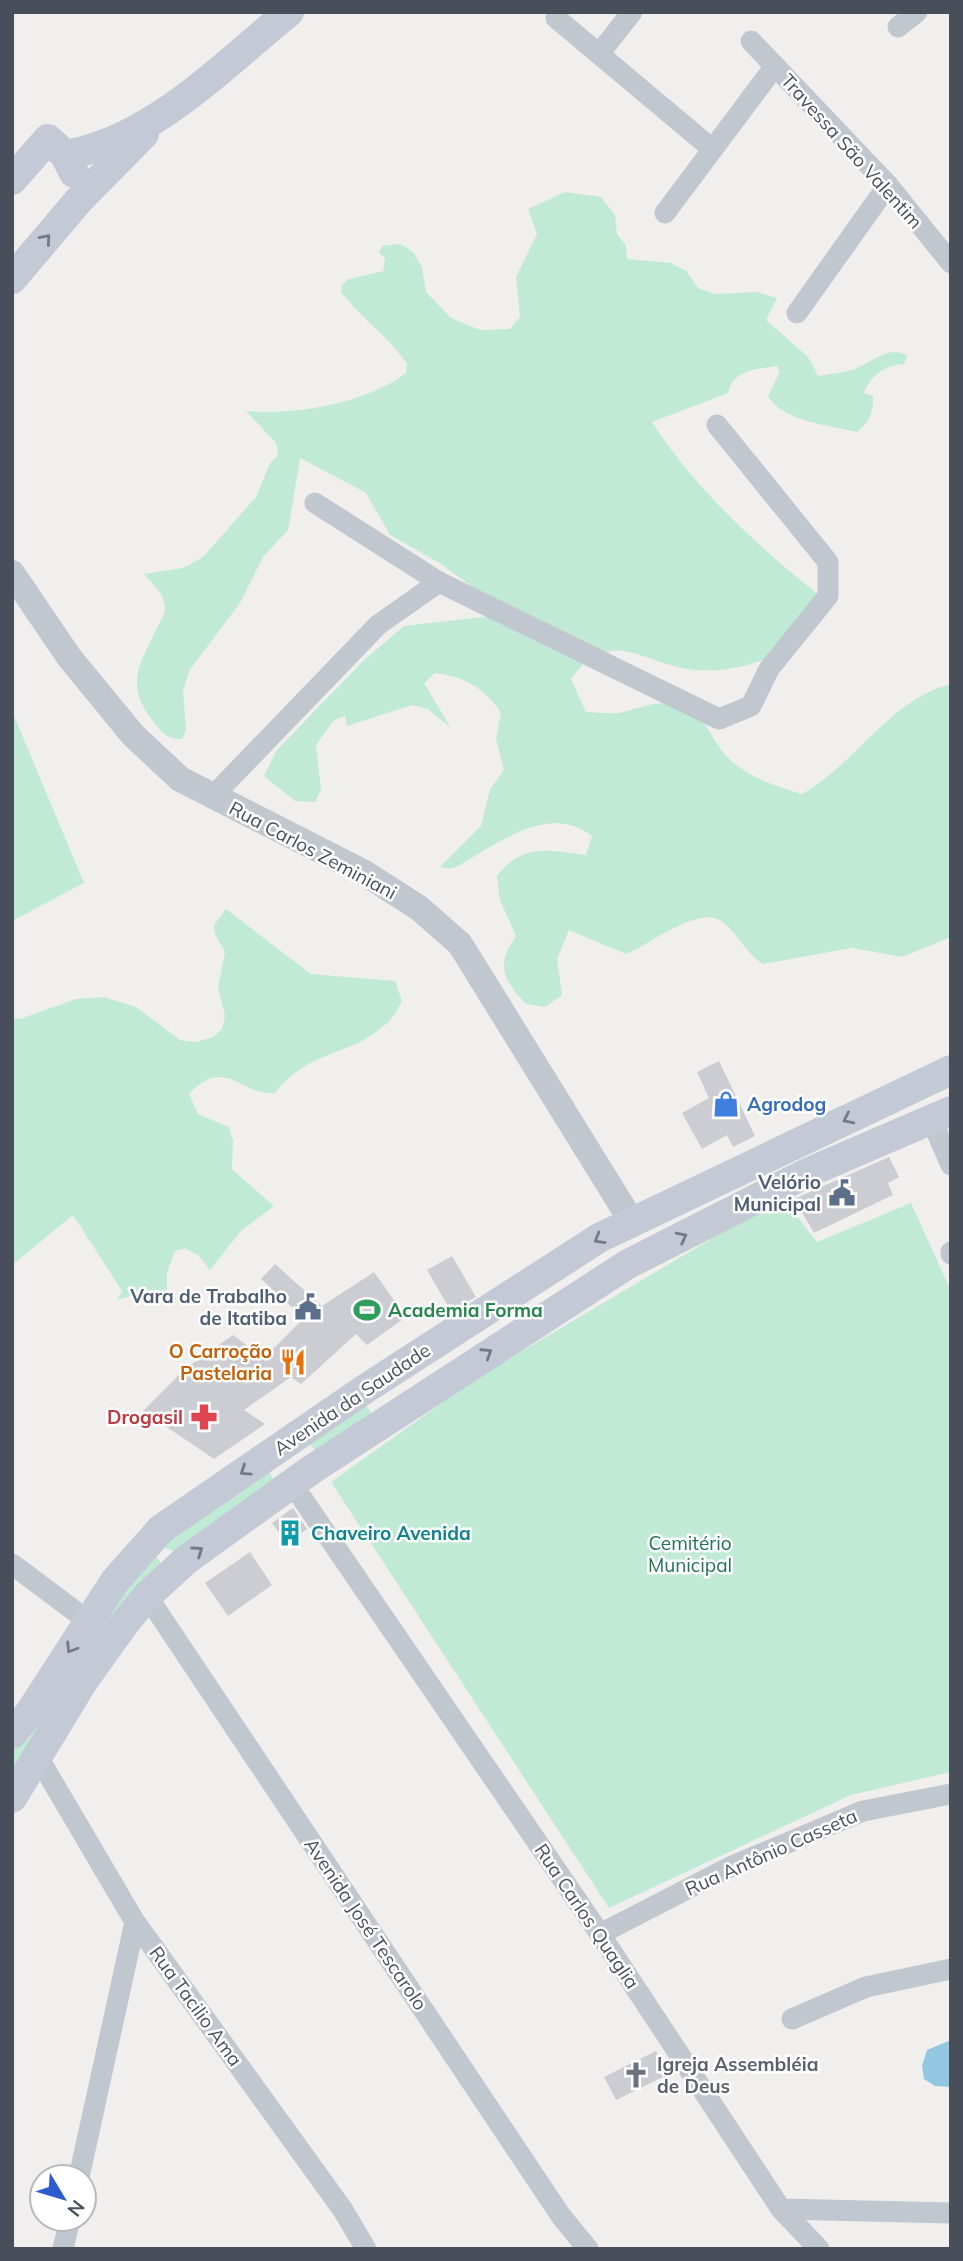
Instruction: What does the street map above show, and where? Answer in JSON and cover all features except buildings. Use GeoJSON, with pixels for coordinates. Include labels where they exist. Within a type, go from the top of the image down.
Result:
{"type":"FeatureCollection","features":[{"type":"Feature","properties":{"kind":"main road"},"geometry":{"type":"LineString","coordinates":[[12,180],[57,147],[92,151],[119,140],[173,105],[289,12]]}},
{"type":"Feature","properties":{"kind":"main road"},"geometry":{"type":"LineString","coordinates":[[12,279],[79,200],[173,105]]}},
{"type":"Feature","properties":{"kind":"main road"},"geometry":{"type":"LineString","coordinates":[[57,147],[75,175],[79,200]]}},
{"type":"Feature","properties":{"kind":"main road","name":"Avenida da Saudade"},"geometry":{"type":"LineString","coordinates":[[15,1728],[115,1581],[161,1529],[365,1389],[600,1238],[951,1070]]}},
{"type":"Feature","properties":{"kind":"main road","name":"Avenida da Saudade"},"geometry":{"type":"LineString","coordinates":[[12,1798],[84,1680],[147,1596],[186,1560],[386,1420],[628,1264],[807,1174],[941,1115]]}},
{"type":"Feature","properties":{"kind":"main road"},"geometry":{"type":"LineString","coordinates":[[424,1350],[423,1364],[440,1384]]}},
{"type":"Feature","properties":{"kind":"main road"},"geometry":{"type":"LineString","coordinates":[[365,1389],[383,1405],[386,1420]]}},
{"type":"Feature","properties":{"kind":"main road"},"geometry":{"type":"LineString","coordinates":[[291,1440],[286,1469],[293,1485]]}},
{"type":"Feature","properties":{"kind":"street"},"geometry":{"type":"LineString","coordinates":[[598,54],[632,12]]}},
{"type":"Feature","properties":{"kind":"street"},"geometry":{"type":"LineString","coordinates":[[898,27],[917,12]]}},
{"type":"Feature","properties":{"kind":"street"},"geometry":{"type":"LineString","coordinates":[[556,18],[711,148]]}},
{"type":"Feature","properties":{"kind":"street","name":"Travessa São Valentim"},"geometry":{"type":"LineString","coordinates":[[751,41],[888,185],[951,262]]}},
{"type":"Feature","properties":{"kind":"street"},"geometry":{"type":"LineString","coordinates":[[665,213],[711,148],[775,66]]}},
{"type":"Feature","properties":{"kind":"street"},"geometry":{"type":"LineString","coordinates":[[797,313],[888,185]]}},
{"type":"Feature","properties":{"kind":"street"},"geometry":{"type":"LineString","coordinates":[[315,503],[439,582],[719,719],[751,706],[769,669],[828,596],[828,562],[718,425]]}},
{"type":"Feature","properties":{"kind":"street","name":"Rua Carlos Zeminiani"},"geometry":{"type":"LineString","coordinates":[[12,573],[69,657],[133,735],[180,779],[363,872],[419,908],[460,944],[632,1222]]}},
{"type":"Feature","properties":{"kind":"street"},"geometry":{"type":"LineString","coordinates":[[212,796],[378,625],[439,582]]}},
{"type":"Feature","properties":{"kind":"street"},"geometry":{"type":"LineString","coordinates":[[941,1115],[951,1165]]}},
{"type":"Feature","properties":{"kind":"street","name":"Rua Carlos Quaglia"},"geometry":{"type":"LineString","coordinates":[[293,1485],[600,1934],[782,2209],[819,2249]]}},
{"type":"Feature","properties":{"kind":"street"},"geometry":{"type":"LineString","coordinates":[[12,1564],[88,1621]]}},
{"type":"Feature","properties":{"kind":"street","name":"Avenida José Tescarolo"},"geometry":{"type":"LineString","coordinates":[[147,1596],[561,2216],[588,2249]]}},
{"type":"Feature","properties":{"kind":"street","name":"Rua Tacilio Ama"},"geometry":{"type":"LineString","coordinates":[[38,1757],[135,1922],[343,2210],[366,2249]]}},
{"type":"Feature","properties":{"kind":"street","name":"Rua Antônio Casseta"},"geometry":{"type":"LineString","coordinates":[[600,1934],[730,1867],[863,1811],[951,1794]]}},
{"type":"Feature","properties":{"kind":"street"},"geometry":{"type":"LineString","coordinates":[[82,2163],[135,1922]]}},
{"type":"Feature","properties":{"kind":"street"},"geometry":{"type":"LineString","coordinates":[[792,2018],[866,1987],[951,1969]]}},
{"type":"Feature","properties":{"kind":"street"},"geometry":{"type":"LineString","coordinates":[[782,2209],[951,2213]]}},
{"type":"Feature","properties":{"kind":"green space"},"geometry":{"type":"Polygon","coordinates":[[[565,192],[601,197],[615,215],[617,234],[626,246],[627,259],[671,263],[686,271],[698,288],[715,294],[757,292],[777,298],[766,320],[808,357],[818,376],[851,370],[887,353],[907,356],[904,364],[885,369],[871,381],[864,393],[873,396],[873,407],[867,421],[856,432],[796,417],[775,405],[768,396],[780,371],[777,366],[746,372],[735,379],[728,393],[652,422],[711,497],[783,566],[833,606],[818,623],[784,649],[745,666],[725,670],[681,668],[631,652],[612,651],[591,654],[571,679],[586,712],[619,713],[665,703],[688,709],[695,713],[723,752],[739,767],[770,783],[802,794],[839,767],[890,718],[929,692],[951,684],[951,937],[902,957],[852,948],[763,964],[727,926],[712,917],[687,922],[626,954],[569,930],[557,959],[562,995],[545,1007],[526,1004],[504,972],[505,956],[516,936],[500,900],[497,876],[516,858],[537,851],[586,855],[592,836],[575,827],[558,823],[541,825],[506,838],[458,866],[448,869],[440,867],[481,826],[490,789],[504,770],[496,739],[501,713],[488,696],[455,677],[435,673],[424,683],[451,728],[428,709],[412,705],[347,726],[345,716],[334,720],[316,745],[321,790],[315,802],[295,801],[264,776],[276,751],[363,661],[404,626],[501,615],[496,604],[441,564],[390,535],[366,493],[300,458],[288,530],[263,557],[240,603],[189,671],[183,691],[186,730],[182,739],[164,734],[144,707],[139,696],[137,675],[165,611],[165,605],[155,586],[144,574],[183,568],[203,557],[256,497],[270,463],[278,455],[276,443],[246,411],[287,411],[329,405],[370,393],[406,373],[407,364],[341,292],[342,284],[349,279],[383,271],[385,259],[379,252],[382,246],[400,244],[413,252],[422,267],[426,292],[451,318],[480,330],[510,329],[520,317],[516,277],[537,234],[528,209],[565,192]]]}},
{"type":"Feature","properties":{"kind":"green space"},"geometry":{"type":"Polygon","coordinates":[[[12,711],[84,883],[12,921],[12,711]]]}},
{"type":"Feature","properties":{"kind":"green space"},"geometry":{"type":"Polygon","coordinates":[[[226,909],[311,974],[395,981],[402,1001],[391,1019],[372,1035],[302,1068],[275,1093],[252,1089],[223,1077],[202,1083],[189,1094],[198,1114],[229,1127],[233,1141],[232,1169],[274,1206],[241,1231],[210,1270],[199,1256],[185,1248],[175,1251],[167,1272],[167,1294],[146,1292],[117,1300],[122,1291],[73,1215],[12,1265],[12,1018],[20,1019],[76,999],[104,997],[136,1007],[180,1040],[196,1042],[213,1037],[222,1029],[225,1016],[218,987],[225,952],[215,934],[214,925],[226,909]]]}},
{"type":"Feature","properties":{"kind":"green space","name":"Cemitério Municipal"},"geometry":{"type":"Polygon","coordinates":[[[782,1197],[817,1242],[911,1203],[951,1291],[951,1772],[851,1795],[609,1908],[331,1482],[478,1377],[782,1197]]]}},
{"type":"Feature","properties":{"kind":"green space"},"geometry":{"type":"Polygon","coordinates":[[[366,1405],[372,1419],[316,1453],[310,1443],[366,1405]]]}},
{"type":"Feature","properties":{"kind":"green space"},"geometry":{"type":"Polygon","coordinates":[[[269,1471],[274,1481],[175,1552],[163,1547],[163,1542],[269,1471]]]}},
{"type":"Feature","properties":{"kind":"green space"},"geometry":{"type":"Polygon","coordinates":[[[155,1555],[161,1563],[120,1611],[12,1778],[12,1750],[38,1721],[144,1564],[155,1555]]]}},
{"type":"Feature","properties":{"kind":"water"},"geometry":{"type":"Polygon","coordinates":[[[951,2040],[951,2087],[935,2086],[924,2079],[922,2066],[927,2050],[951,2040]]]}},
{"type":"Feature","properties":{"kind":"place","name":"Agrodog"},"geometry":{"type":"Point","coordinates":[726,1104]}},
{"type":"Feature","properties":{"kind":"place","name":"Velório Municipal"},"geometry":{"type":"Point","coordinates":[842,1193]}},
{"type":"Feature","properties":{"kind":"place","name":"Vara de Trabalho de Itatiba"},"geometry":{"type":"Point","coordinates":[308,1307]}},
{"type":"Feature","properties":{"kind":"place","name":"Academia Forma"},"geometry":{"type":"Point","coordinates":[367,1310]}},
{"type":"Feature","properties":{"kind":"place","name":"O Carroção Pastelaria"},"geometry":{"type":"Point","coordinates":[293,1362]}},
{"type":"Feature","properties":{"kind":"place","name":"Drogasil"},"geometry":{"type":"Point","coordinates":[204,1417]}},
{"type":"Feature","properties":{"kind":"place","name":"Chaveiro Avenida"},"geometry":{"type":"Point","coordinates":[290,1533]}},
{"type":"Feature","properties":{"kind":"place","name":"Igreja Assembléia de Deus"},"geometry":{"type":"Point","coordinates":[636,2075]}}]}
